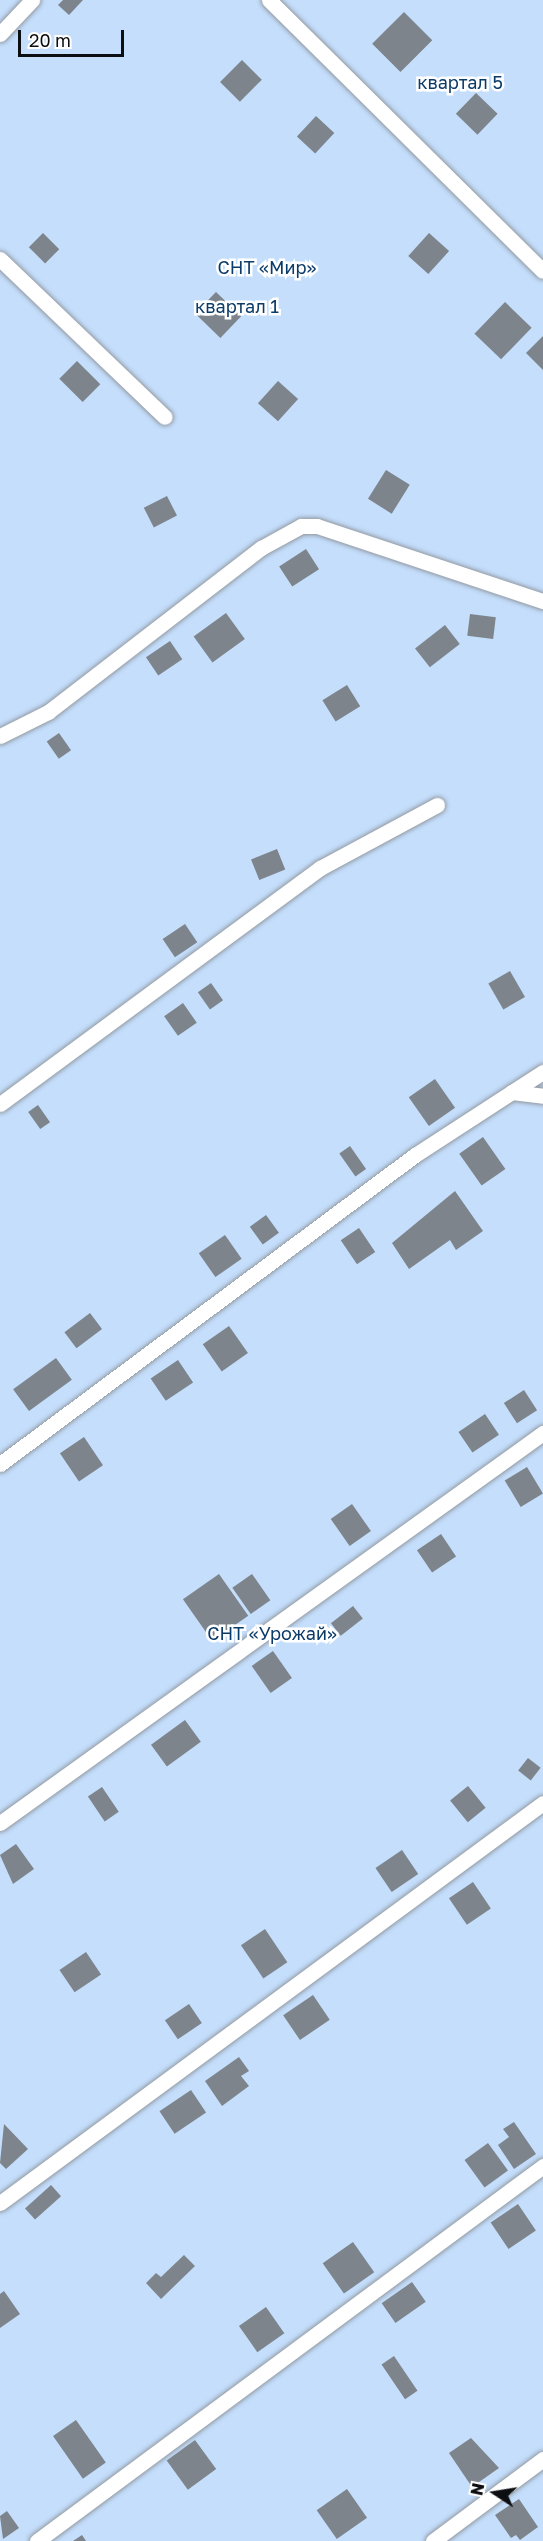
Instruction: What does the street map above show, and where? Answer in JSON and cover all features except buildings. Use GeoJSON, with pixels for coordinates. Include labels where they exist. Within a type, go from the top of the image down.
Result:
{"type":"FeatureCollection","features":[{"type":"Feature","properties":{"kind":"lane"},"geometry":{"type":"LineString","coordinates":[[0,34],[32,0]]}},
{"type":"Feature","properties":{"kind":"lane"},"geometry":{"type":"LineString","coordinates":[[269,0],[543,271]]}},
{"type":"Feature","properties":{"kind":"lane"},"geometry":{"type":"LineString","coordinates":[[0,259],[165,417]]}},
{"type":"Feature","properties":{"kind":"lane"},"geometry":{"type":"LineString","coordinates":[[0,736],[48,712],[261,548],[301,526],[317,526],[543,601]]}},
{"type":"Feature","properties":{"kind":"lane"},"geometry":{"type":"LineString","coordinates":[[0,1104],[320,868],[437,806]]}},
{"type":"Feature","properties":{"kind":"lane"},"geometry":{"type":"LineString","coordinates":[[0,1464],[415,1155],[543,1072]]}},
{"type":"Feature","properties":{"kind":"lane"},"geometry":{"type":"LineString","coordinates":[[512,1092],[543,1096]]}},
{"type":"Feature","properties":{"kind":"lane"},"geometry":{"type":"LineString","coordinates":[[0,1823],[543,1433]]}},
{"type":"Feature","properties":{"kind":"lane"},"geometry":{"type":"LineString","coordinates":[[0,2203],[543,1803]]}},
{"type":"Feature","properties":{"kind":"lane"},"geometry":{"type":"LineString","coordinates":[[37,2541],[543,2166]]}},
{"type":"Feature","properties":{"kind":"lane"},"geometry":{"type":"LineString","coordinates":[[433,2541],[543,2459]]}},
{"type":"Feature","properties":{"kind":"green space","name":"СНТ «Урожай»"},"geometry":{"type":"Polygon","coordinates":[[[0,0],[543,0],[543,2541],[0,2541],[0,0]]]}},
{"type":"Feature","properties":{"kind":"park label","name":"квартал 5"},"geometry":{"type":"Point","coordinates":[460,82]}},
{"type":"Feature","properties":{"kind":"park label","name":"СНТ «Мир»"},"geometry":{"type":"Point","coordinates":[267,267]}},
{"type":"Feature","properties":{"kind":"park label","name":"квартал 1"},"geometry":{"type":"Point","coordinates":[237,306]}}]}
